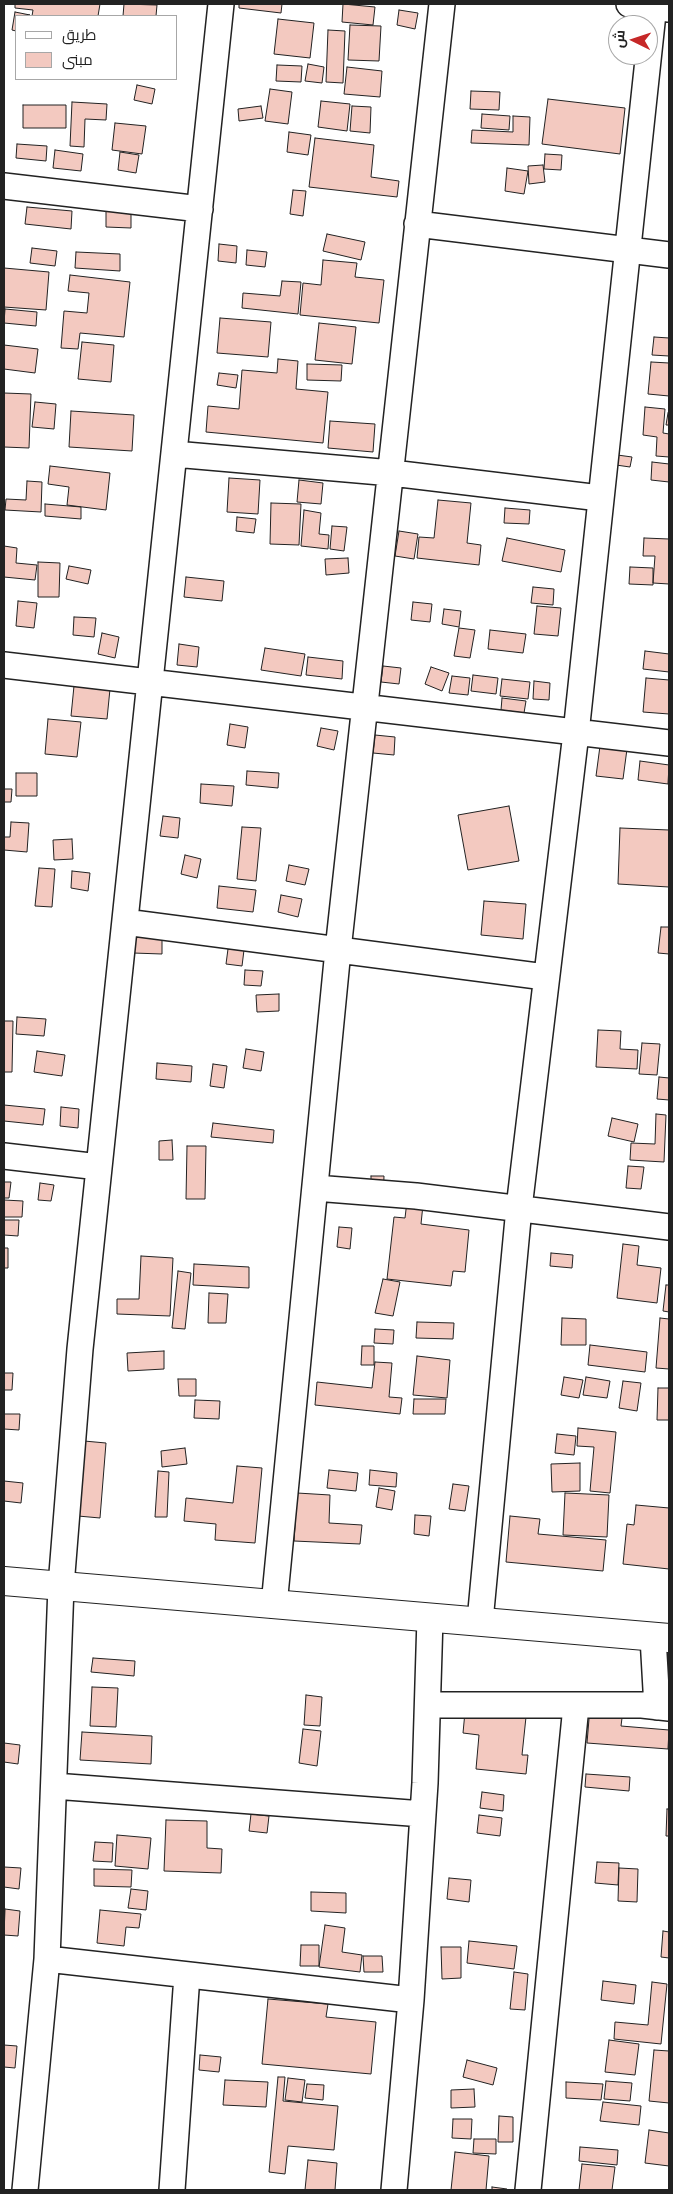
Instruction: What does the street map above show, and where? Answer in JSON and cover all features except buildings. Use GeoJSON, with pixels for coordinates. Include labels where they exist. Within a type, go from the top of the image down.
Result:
{"type":"FeatureCollection","features":[{"type":"Feature","properties":{"kind":"highway"},"geometry":{"type":"LineString","coordinates":[[4,1581],[661,1638]]}},
{"type":"Feature","properties":{"kind":"street"},"geometry":{"type":"LineString","coordinates":[[25,2190],[47,1959],[61,1586],[80,1349],[221,4]]}},
{"type":"Feature","properties":{"kind":"street"},"geometry":{"type":"LineString","coordinates":[[274,1604],[338,950],[392,473],[417,224],[442,4]]}},
{"type":"Feature","properties":{"kind":"street"},"geometry":{"type":"LineString","coordinates":[[480,1621],[519,1208],[545,978],[576,732],[600,498],[659,6],[629,4]]}},
{"type":"Feature","properties":{"kind":"street"},"geometry":{"type":"LineString","coordinates":[[4,186],[200,209]]}},
{"type":"Feature","properties":{"kind":"street"},"geometry":{"type":"LineString","coordinates":[[417,224],[669,254]]}},
{"type":"Feature","properties":{"kind":"street"},"geometry":{"type":"LineString","coordinates":[[174,454],[392,473],[600,498]]}},
{"type":"Feature","properties":{"kind":"street"},"geometry":{"type":"LineString","coordinates":[[4,665],[669,743]]}},
{"type":"Feature","properties":{"kind":"street"},"geometry":{"type":"LineString","coordinates":[[125,922],[545,978]]}},
{"type":"Feature","properties":{"kind":"street"},"geometry":{"type":"LineString","coordinates":[[4,1156],[99,1167]]}},
{"type":"Feature","properties":{"kind":"street"},"geometry":{"type":"LineString","coordinates":[[315,1188],[416,1196],[669,1227]]}},
{"type":"Feature","properties":{"kind":"street"},"geometry":{"type":"LineString","coordinates":[[394,2190],[411,2000],[423,1814],[430,1618]]}},
{"type":"Feature","properties":{"kind":"street"},"geometry":{"type":"LineString","coordinates":[[428,1705],[663,1707],[661,1638]]}},
{"type":"Feature","properties":{"kind":"street"},"geometry":{"type":"LineString","coordinates":[[528,2190],[576,1706]]}},
{"type":"Feature","properties":{"kind":"street"},"geometry":{"type":"LineString","coordinates":[[54,1786],[423,1814]]}},
{"type":"Feature","properties":{"kind":"street"},"geometry":{"type":"LineString","coordinates":[[47,1959],[411,2000]]}},
{"type":"Feature","properties":{"kind":"street"},"geometry":{"type":"LineString","coordinates":[[172,2190],[187,1975]]}}]}
